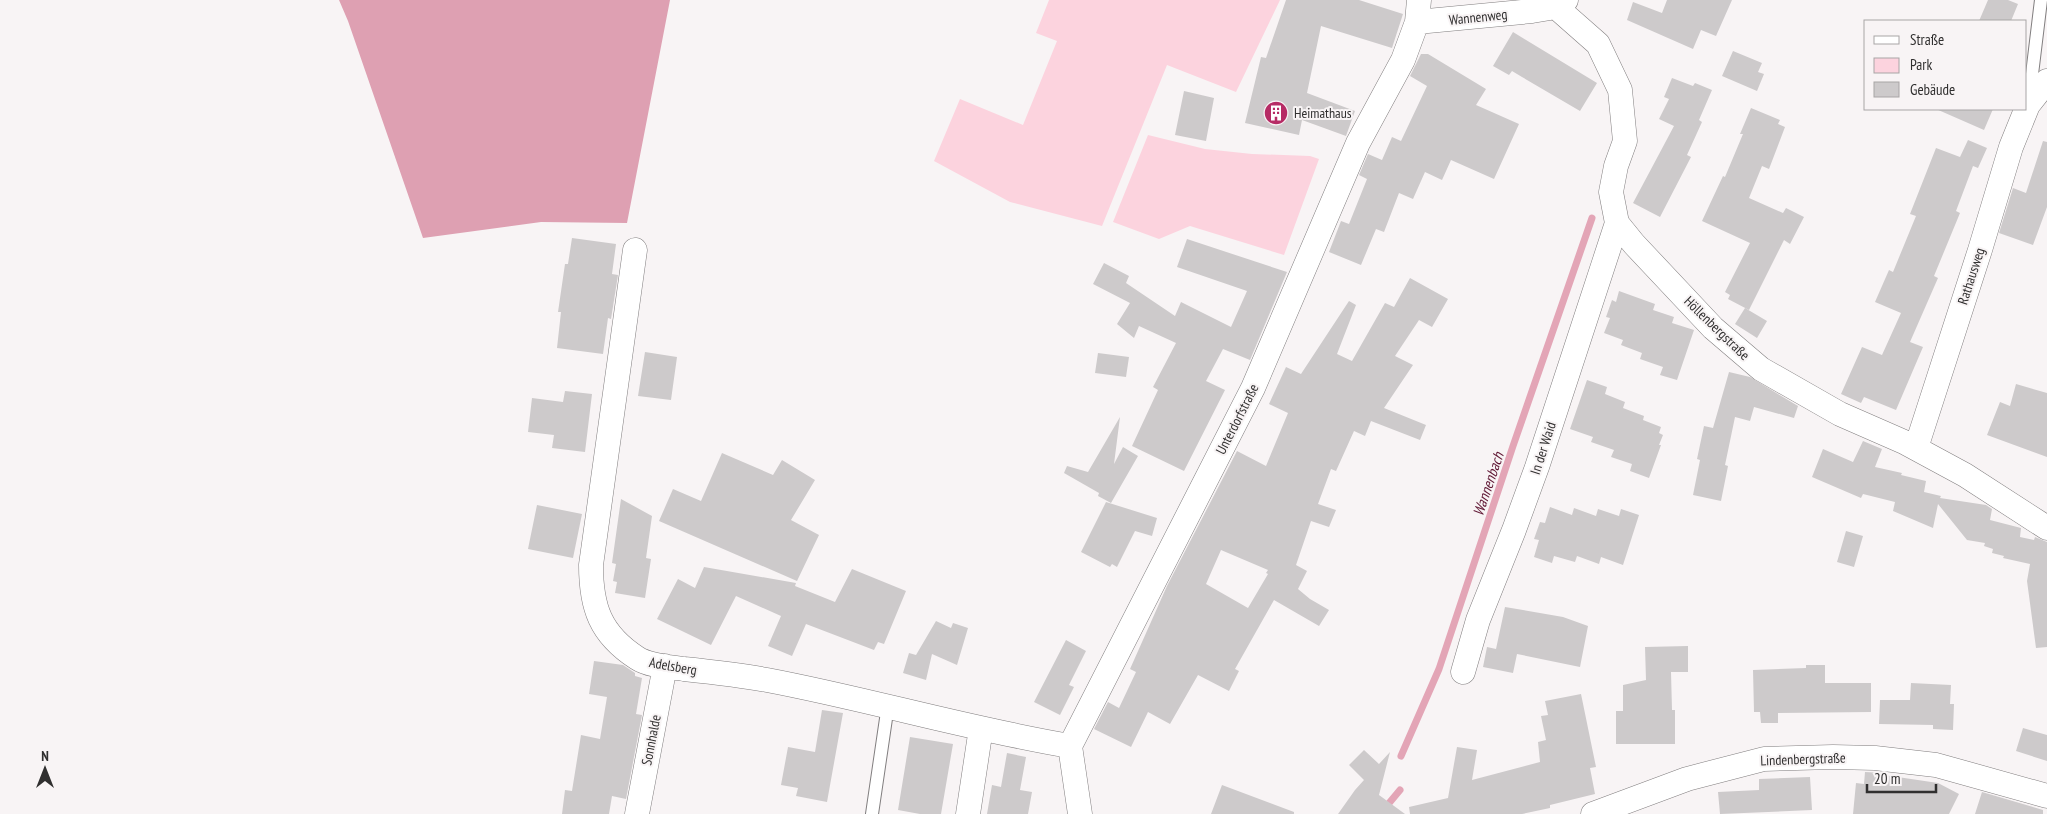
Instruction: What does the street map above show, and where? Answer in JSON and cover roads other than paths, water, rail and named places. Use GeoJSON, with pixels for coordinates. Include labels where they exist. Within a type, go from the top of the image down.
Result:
{"type":"FeatureCollection","features":[{"type":"Feature","properties":{"kind":"street","name":"Wannenweg"},"geometry":{"type":"LineString","coordinates":[[1418,11],[1453,20],[1561,3]]}},
{"type":"Feature","properties":{"kind":"street","name":"Höllenbergstraße"},"geometry":{"type":"LineString","coordinates":[[1561,3],[1598,44],[1620,90],[1625,141],[1616,166],[1611,192],[1617,222],[1634,244],[1713,328],[1760,369],[1840,414],[1916,448],[1965,475],[2047,528]]}},
{"type":"Feature","properties":{"kind":"street","name":"Unterdorfstraße"},"geometry":{"type":"LineString","coordinates":[[1070,746],[1253,388],[1358,143],[1402,60],[1418,11]]}},
{"type":"Feature","properties":{"kind":"street","name":"Rathausweg"},"geometry":{"type":"LineString","coordinates":[[2028,105],[2047,82]]}},
{"type":"Feature","properties":{"kind":"street","name":"Rathausweg"},"geometry":{"type":"LineString","coordinates":[[1916,448],[2011,147],[2026,110]]}},
{"type":"Feature","properties":{"kind":"street","name":"In der Waid"},"geometry":{"type":"LineString","coordinates":[[1463,672],[1478,620],[1537,467],[1617,222]]}},
{"type":"Feature","properties":{"kind":"street","name":"Adelsberg"},"geometry":{"type":"LineString","coordinates":[[635,250],[605,472],[593,544],[591,590],[598,616],[612,639],[638,659],[665,666],[764,679],[1070,746]]}},
{"type":"Feature","properties":{"kind":"street","name":"Sonnhalde"},"geometry":{"type":"LineString","coordinates":[[637,814],[665,666]]}},
{"type":"Feature","properties":{"kind":"street"},"geometry":{"type":"LineString","coordinates":[[968,814],[981,728]]}},
{"type":"Feature","properties":{"kind":"street"},"geometry":{"type":"LineString","coordinates":[[1070,746],[1080,814]]}},
{"type":"Feature","properties":{"kind":"street","name":"Lindenbergstraße"},"geometry":{"type":"LineString","coordinates":[[1593,814],[1687,779],[1764,759],[1833,757],[1875,758],[1936,765],[2042,802]]}},
{"type":"Feature","properties":{"kind":"lane","name":"Rathausweg"},"geometry":{"type":"LineString","coordinates":[[2028,105],[2041,0]]}},
{"type":"Feature","properties":{"kind":"lane"},"geometry":{"type":"LineString","coordinates":[[872,814],[888,705]]}},
{"type":"Feature","properties":{"kind":"waterway","name":"Wannenbach"},"geometry":{"type":"LineString","coordinates":[[1401,756],[1439,669],[1513,446],[1592,218]]}},
{"type":"Feature","properties":{"kind":"waterway","name":"Wannenbach"},"geometry":{"type":"LineString","coordinates":[[1380,814],[1400,790]]}},
{"type":"Feature","properties":{"kind":"place","name":"Heimathaus"},"geometry":{"type":"Point","coordinates":[1276,113]}}]}
